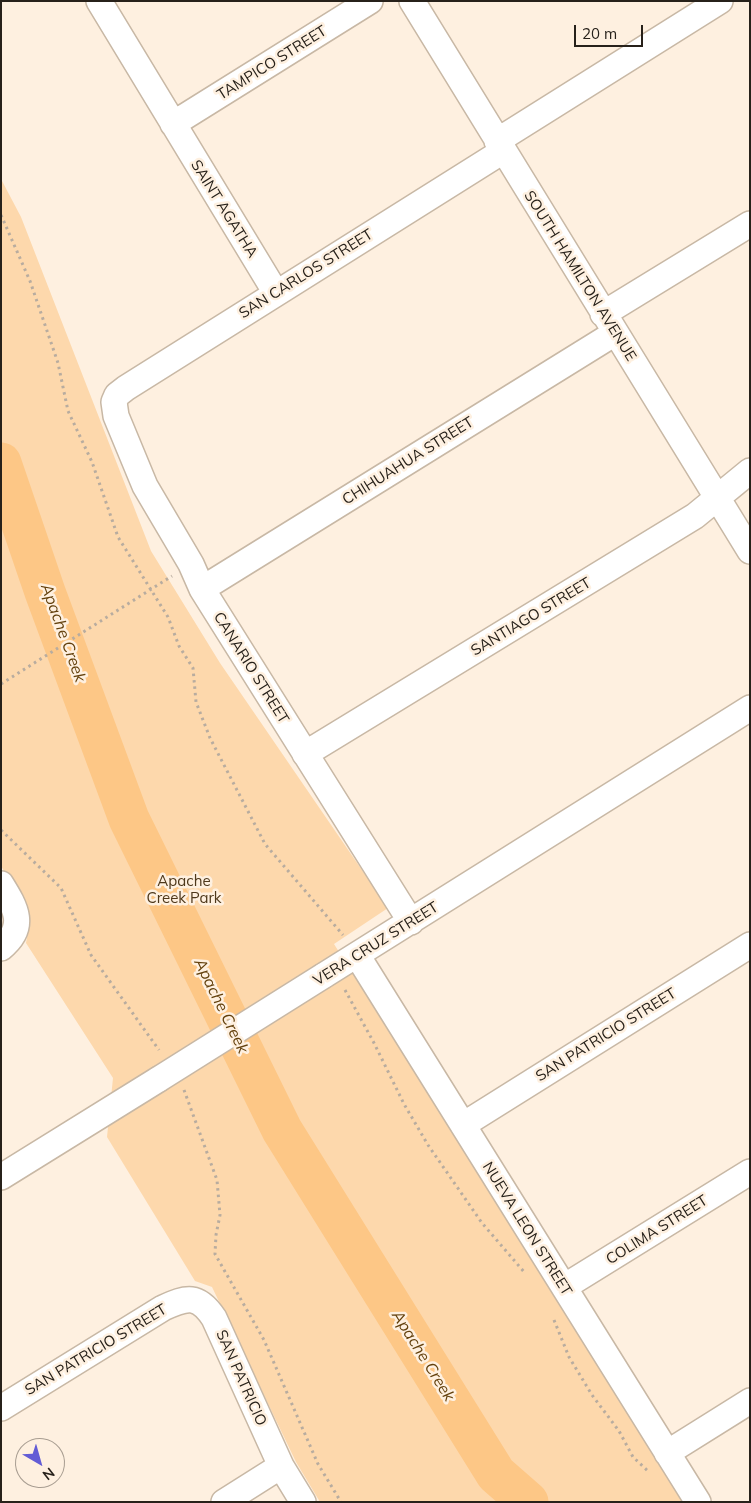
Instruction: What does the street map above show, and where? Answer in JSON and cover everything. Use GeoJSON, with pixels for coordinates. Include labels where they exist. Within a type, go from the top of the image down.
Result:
{"type":"FeatureCollection","features":[{"type":"Feature","properties":{"kind":"street","name":"SAINT AGATHA"},"geometry":{"type":"LineString","coordinates":[[98,1],[276,293]]}},
{"type":"Feature","properties":{"kind":"street","name":"TAMPICO STREET"},"geometry":{"type":"LineString","coordinates":[[173,124],[370,1]]}},
{"type":"Feature","properties":{"kind":"street","name":"SOUTH HAMILTON AVENUE"},"geometry":{"type":"LineString","coordinates":[[412,1],[750,551]]}},
{"type":"Feature","properties":{"kind":"street","name":"SAN CARLOS STREET"},"geometry":{"type":"LineString","coordinates":[[114,402],[117,395],[126,388],[276,293],[720,1]]}},
{"type":"Feature","properties":{"kind":"street","name":"CHIHUAHUA STREET"},"geometry":{"type":"LineString","coordinates":[[202,589],[609,324],[750,224]]}},
{"type":"Feature","properties":{"kind":"street","name":"CANARIO STREET"},"geometry":{"type":"LineString","coordinates":[[114,402],[116,416],[145,486],[191,564],[202,589],[410,922]]}},
{"type":"Feature","properties":{"kind":"street","name":"SANTIAGO STREET"},"geometry":{"type":"LineString","coordinates":[[305,754],[695,516],[750,471]]}},
{"type":"Feature","properties":{"kind":"street","name":"VERA CRUZ STREET"},"geometry":{"type":"LineString","coordinates":[[1,1177],[750,708]]}},
{"type":"Feature","properties":{"kind":"street"},"geometry":{"type":"LineString","coordinates":[[1,884],[14,906],[18,918],[10,941],[1,948]]}},
{"type":"Feature","properties":{"kind":"street","name":"SAN PATRICIO STREET"},"geometry":{"type":"LineString","coordinates":[[463,1125],[750,945]]}},
{"type":"Feature","properties":{"kind":"street","name":"NUEVA LEON STREET"},"geometry":{"type":"LineString","coordinates":[[357,955],[698,1502]]}},
{"type":"Feature","properties":{"kind":"street","name":"COLIMA STREET"},"geometry":{"type":"LineString","coordinates":[[564,1288],[750,1172]]}},
{"type":"Feature","properties":{"kind":"street","name":"SAN PATRICIO STREET"},"geometry":{"type":"LineString","coordinates":[[1,1408],[163,1308],[175,1302],[192,1300]]}},
{"type":"Feature","properties":{"kind":"street","name":"SAN PATRICIO"},"geometry":{"type":"LineString","coordinates":[[192,1300],[205,1304],[214,1318],[280,1466],[303,1502]]}},
{"type":"Feature","properties":{"kind":"street"},"geometry":{"type":"LineString","coordinates":[[668,1453],[750,1401]]}},
{"type":"Feature","properties":{"kind":"street"},"geometry":{"type":"LineString","coordinates":[[224,1502],[280,1466]]}},
{"type":"Feature","properties":{"kind":"path"},"geometry":{"type":"LineString","coordinates":[[1,215],[30,281],[58,363],[68,411],[92,462],[118,537],[168,617],[192,668],[196,702],[210,738],[266,844],[357,955]]}},
{"type":"Feature","properties":{"kind":"path"},"geometry":{"type":"LineString","coordinates":[[1,684],[191,564]]}},
{"type":"Feature","properties":{"kind":"path"},"geometry":{"type":"LineString","coordinates":[[1,830],[61,888],[91,955],[162,1054]]}},
{"type":"Feature","properties":{"kind":"path"},"geometry":{"type":"LineString","coordinates":[[329,973],[374,1043],[404,1104],[428,1145],[482,1223],[526,1275]]}},
{"type":"Feature","properties":{"kind":"path"},"geometry":{"type":"LineString","coordinates":[[183,1087],[217,1180],[220,1216],[215,1254],[264,1340],[318,1464],[341,1502]]}},
{"type":"Feature","properties":{"kind":"path"},"geometry":{"type":"LineString","coordinates":[[553,1318],[569,1357],[592,1395],[619,1431],[633,1457],[652,1475]]}},
{"type":"Feature","properties":{"kind":"green space","name":"Apache Creek Park"},"geometry":{"type":"Polygon","coordinates":[[[1,179],[21,217],[151,551],[220,663],[388,908],[334,944],[684,1502],[320,1502],[296,1462],[212,1287],[195,1281],[107,1137],[113,1078],[26,943],[28,920],[26,911],[19,894],[1,866],[1,179]]]}},
{"type":"Feature","properties":{"kind":"waterway","name":"Apache Creek"},"geometry":{"type":"LineString","coordinates":[[1,463],[45,592],[129,819],[282,1130],[496,1474],[528,1502]]}}]}
